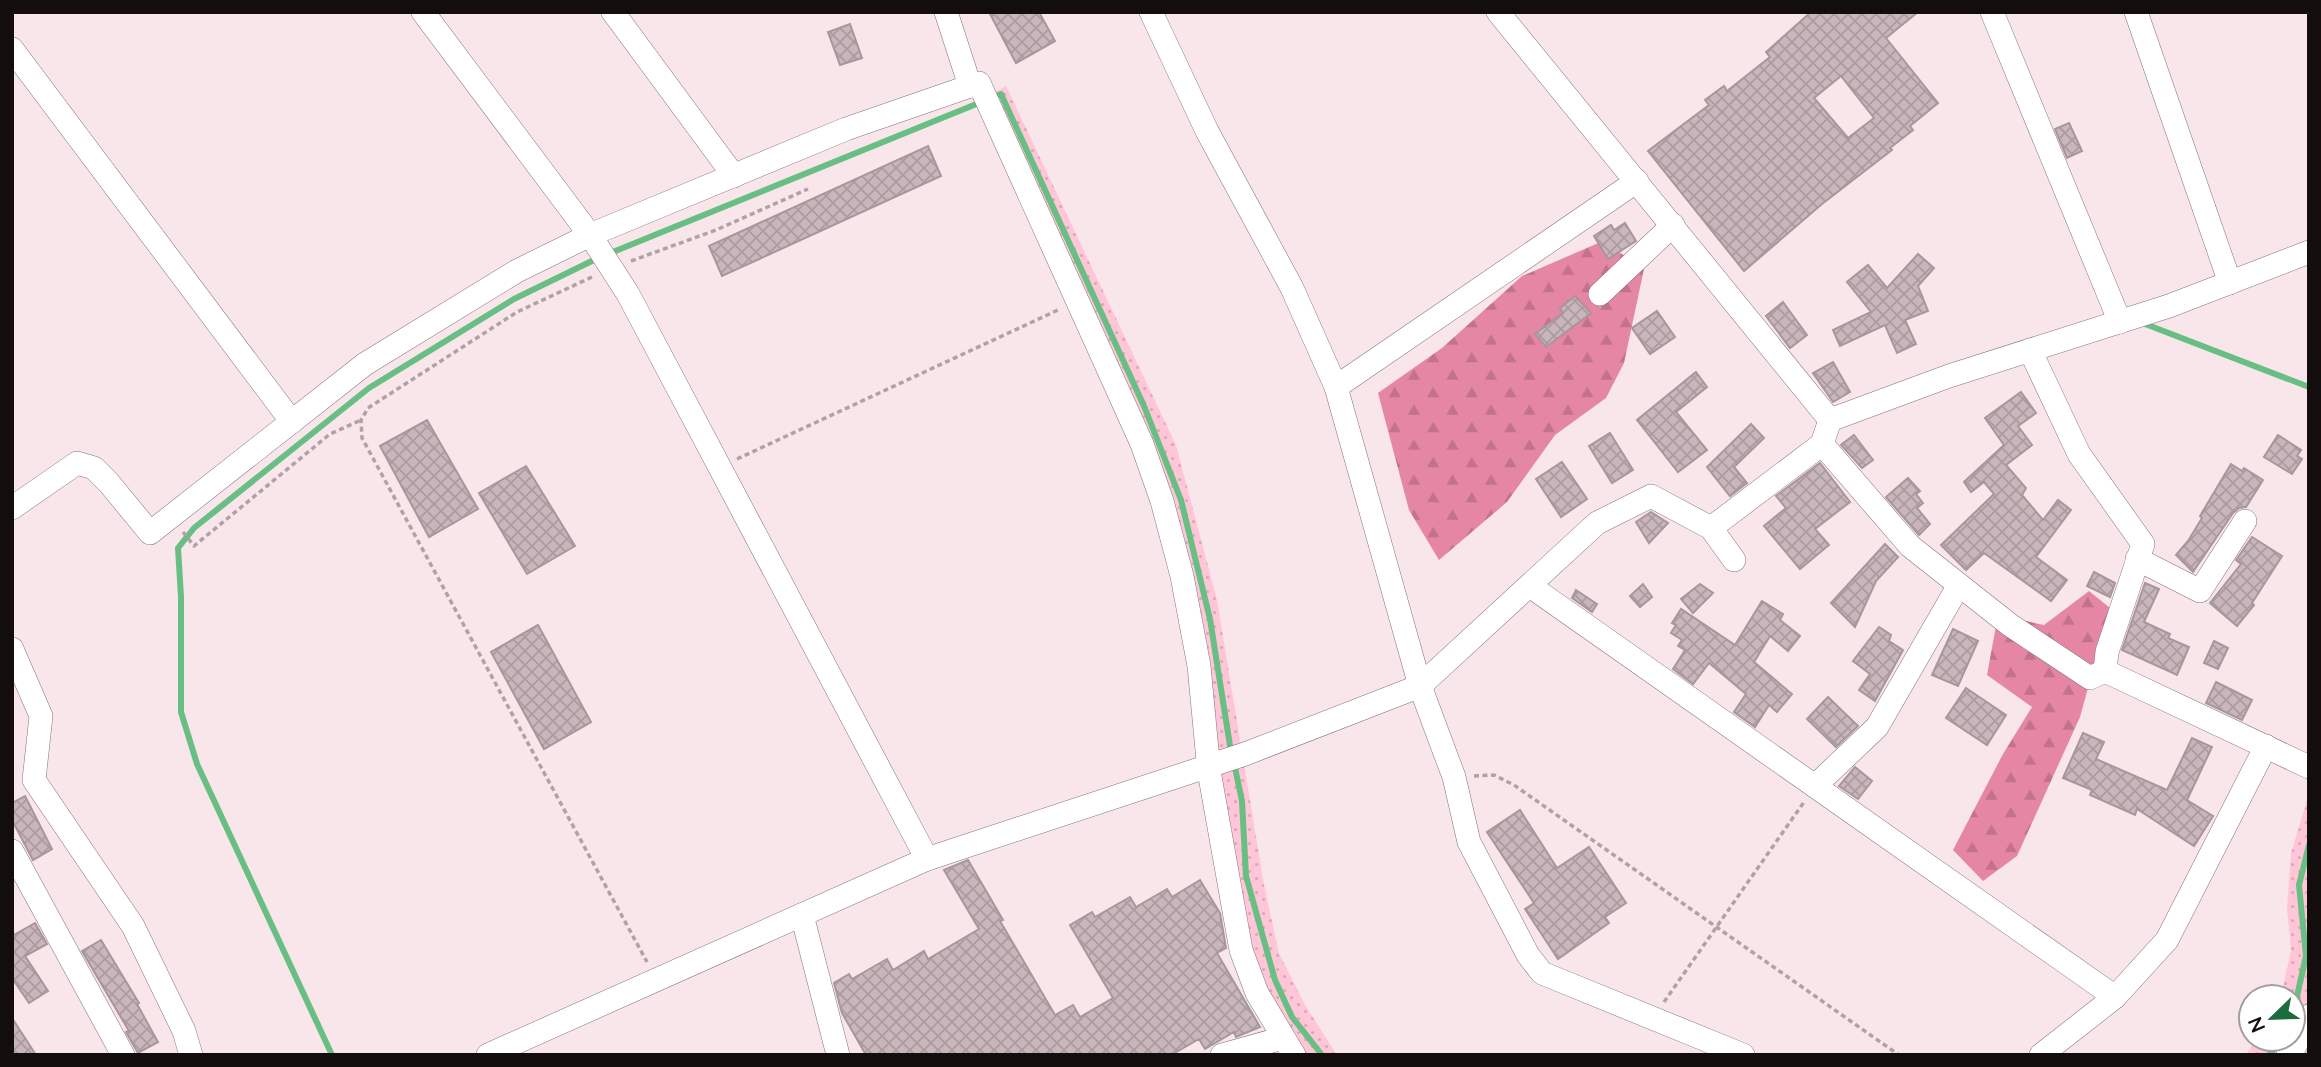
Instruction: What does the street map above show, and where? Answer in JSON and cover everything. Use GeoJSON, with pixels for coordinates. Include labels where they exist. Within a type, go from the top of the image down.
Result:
{"type":"FeatureCollection","features":[{"type":"Feature","properties":{"kind":"street"},"geometry":{"type":"LineString","coordinates":[[423,12],[590,235],[628,294],[927,859]]}},
{"type":"Feature","properties":{"kind":"street"},"geometry":{"type":"LineString","coordinates":[[613,12],[734,176]]}},
{"type":"Feature","properties":{"kind":"street"},"geometry":{"type":"LineString","coordinates":[[946,12],[971,86]]}},
{"type":"Feature","properties":{"kind":"street"},"geometry":{"type":"LineString","coordinates":[[1151,12],[1207,131],[1292,288],[1336,387],[1420,685],[1454,777],[1469,842],[1528,955],[1542,973],[1743,1055]]}},
{"type":"Feature","properties":{"kind":"street"},"geometry":{"type":"LineString","coordinates":[[1498,12],[1830,420]]}},
{"type":"Feature","properties":{"kind":"street"},"geometry":{"type":"LineString","coordinates":[[1992,12],[2120,322]]}},
{"type":"Feature","properties":{"kind":"street"},"geometry":{"type":"LineString","coordinates":[[2136,12],[2230,282]]}},
{"type":"Feature","properties":{"kind":"street"},"geometry":{"type":"LineString","coordinates":[[12,49],[292,422]]}},
{"type":"Feature","properties":{"kind":"street"},"geometry":{"type":"LineString","coordinates":[[12,508],[76,463],[94,468],[150,533],[365,364],[517,271],[590,235],[846,130],[979,83],[1142,444],[1162,501],[1182,576],[1198,662],[1210,765],[1241,950],[1257,993],[1288,1047],[1222,1055]]}},
{"type":"Feature","properties":{"kind":"street"},"geometry":{"type":"LineString","coordinates":[[1336,387],[1637,181]]}},
{"type":"Feature","properties":{"kind":"street"},"geometry":{"type":"LineString","coordinates":[[1600,294],[1673,225]]}},
{"type":"Feature","properties":{"kind":"street"},"geometry":{"type":"LineString","coordinates":[[1830,420],[1949,376],[2169,306],[2309,252]]}},
{"type":"Feature","properties":{"kind":"street"},"geometry":{"type":"LineString","coordinates":[[2031,350],[2079,454],[2143,544],[2107,652],[2105,671]]}},
{"type":"Feature","properties":{"kind":"street"},"geometry":{"type":"LineString","coordinates":[[1712,528],[1822,444],[1830,420]]}},
{"type":"Feature","properties":{"kind":"street"},"geometry":{"type":"LineString","coordinates":[[1822,444],[1910,546],[2010,625],[2090,678],[2105,671],[2309,767]]}},
{"type":"Feature","properties":{"kind":"street"},"geometry":{"type":"LineString","coordinates":[[488,1055],[927,859],[1245,754],[1420,685],[1597,523],[1651,496],[1712,528],[1734,559]]}},
{"type":"Feature","properties":{"kind":"street"},"geometry":{"type":"LineString","coordinates":[[2137,558],[2200,591],[2245,521]]}},
{"type":"Feature","properties":{"kind":"street"},"geometry":{"type":"LineString","coordinates":[[1815,786],[1878,727],[1959,585]]}},
{"type":"Feature","properties":{"kind":"street"},"geometry":{"type":"LineString","coordinates":[[1530,586],[2115,998]]}},
{"type":"Feature","properties":{"kind":"street"},"geometry":{"type":"LineString","coordinates":[[12,649],[41,716],[34,780],[132,926],[184,1031],[191,1055]]}},
{"type":"Feature","properties":{"kind":"street"},"geometry":{"type":"LineString","coordinates":[[2041,1055],[2115,998],[2167,940],[2266,746]]}},
{"type":"Feature","properties":{"kind":"street"},"geometry":{"type":"LineString","coordinates":[[12,851],[123,1055]]}},
{"type":"Feature","properties":{"kind":"street"},"geometry":{"type":"LineString","coordinates":[[802,915],[838,1055]]}},
{"type":"Feature","properties":{"kind":"street"},"geometry":{"type":"LineString","coordinates":[[2288,1055],[2309,1016]]}},
{"type":"Feature","properties":{"kind":"path"},"geometry":{"type":"LineString","coordinates":[[656,980],[362,438],[361,420],[368,408],[517,312],[612,268],[716,230],[808,189]]}},
{"type":"Feature","properties":{"kind":"path"},"geometry":{"type":"LineString","coordinates":[[720,467],[1077,301]]}},
{"type":"Feature","properties":{"kind":"path"},"geometry":{"type":"LineString","coordinates":[[171,516],[194,546],[330,434],[361,420]]}},
{"type":"Feature","properties":{"kind":"path"},"geometry":{"type":"LineString","coordinates":[[1454,777],[1494,775],[1514,785],[1899,1055]]}},
{"type":"Feature","properties":{"kind":"path"},"geometry":{"type":"LineString","coordinates":[[1652,1018],[1718,928],[1815,786]]}},
{"type":"Feature","properties":{"kind":"shaded area"},"geometry":{"type":"Polygon","coordinates":[[[1006,86],[1176,445],[1217,600],[1264,885],[1279,953],[1305,1005],[1337,1055],[1296,1055],[1257,993],[1162,501],[985,97],[1006,86]]]}},
{"type":"Feature","properties":{"kind":"shaded area"},"geometry":{"type":"Polygon","coordinates":[[[2309,793],[2309,1055],[2245,1055],[2307,1053],[2307,983],[2284,983],[2291,950],[2287,908],[2291,853],[2309,793]]]}},
{"type":"Feature","properties":{"kind":"green space"},"geometry":{"type":"Polygon","coordinates":[[[1603,241],[1644,269],[1624,363],[1606,398],[1555,435],[1507,502],[1439,560],[1409,510],[1378,393],[1442,348],[1522,276],[1603,241]]]}},
{"type":"Feature","properties":{"kind":"green space"},"geometry":{"type":"Polygon","coordinates":[[[2089,591],[2110,608],[2080,717],[2017,856],[1983,881],[1953,850],[2003,754],[2032,707],[1987,675],[1998,615],[2044,625],[2089,591]]]}},
{"type":"Feature","properties":{"kind":"building"},"geometry":{"type":"Polygon","coordinates":[[[989,12],[1039,12],[1055,41],[1016,63],[989,12]]]}},
{"type":"Feature","properties":{"kind":"building"},"geometry":{"type":"Polygon","coordinates":[[[1811,12],[1918,12],[1886,38],[1938,103],[1910,126],[1913,130],[1890,148],[1892,150],[1822,204],[1744,271],[1648,151],[1709,105],[1705,100],[1724,86],[1727,91],[1770,57],[1766,52],[1811,12]],[[1841,76],[1814,98],[1848,138],[1874,118],[1841,76]]]}},
{"type":"Feature","properties":{"kind":"building"},"geometry":{"type":"Polygon","coordinates":[[[850,24],[862,58],[840,65],[828,32],[850,24]]]}},
{"type":"Feature","properties":{"kind":"building"},"geometry":{"type":"Polygon","coordinates":[[[2069,123],[2082,151],[2067,158],[2055,129],[2069,123]]]}},
{"type":"Feature","properties":{"kind":"building"},"geometry":{"type":"Polygon","coordinates":[[[928,146],[941,176],[722,276],[709,246],[928,146]]]}},
{"type":"Feature","properties":{"kind":"building"},"geometry":{"type":"Polygon","coordinates":[[[1625,223],[1636,241],[1608,259],[1594,236],[1611,225],[1614,230],[1625,223]]]}},
{"type":"Feature","properties":{"kind":"building"},"geometry":{"type":"Polygon","coordinates":[[[1918,254],[1934,268],[1918,286],[1928,311],[1905,320],[1916,344],[1897,353],[1885,325],[1840,346],[1833,330],[1871,312],[1847,282],[1868,265],[1887,288],[1918,254]]]}},
{"type":"Feature","properties":{"kind":"building"},"geometry":{"type":"Polygon","coordinates":[[[1575,296],[1591,313],[1546,347],[1535,334],[1563,313],[1560,308],[1575,296]]]}},
{"type":"Feature","properties":{"kind":"building"},"geometry":{"type":"Polygon","coordinates":[[[1783,302],[1807,335],[1790,348],[1766,316],[1783,302]]]}},
{"type":"Feature","properties":{"kind":"building"},"geometry":{"type":"Polygon","coordinates":[[[1657,311],[1675,337],[1650,354],[1632,328],[1657,311]]]}},
{"type":"Feature","properties":{"kind":"building"},"geometry":{"type":"Polygon","coordinates":[[[1833,362],[1850,392],[1833,402],[1813,373],[1833,362]]]}},
{"type":"Feature","properties":{"kind":"building"},"geometry":{"type":"Polygon","coordinates":[[[1696,372],[1707,387],[1676,412],[1707,450],[1678,472],[1637,420],[1696,372]]]}},
{"type":"Feature","properties":{"kind":"building"},"geometry":{"type":"Polygon","coordinates":[[[2021,392],[2036,413],[2018,426],[2032,445],[2006,465],[2026,488],[2022,495],[2043,520],[2058,500],[2071,510],[2036,557],[2067,580],[2051,601],[1984,553],[1966,570],[1941,545],[1994,494],[1984,482],[1971,492],[1964,482],[2004,445],[1985,418],[2021,392]]]}},
{"type":"Feature","properties":{"kind":"building"},"geometry":{"type":"Polygon","coordinates":[[[427,420],[478,509],[429,537],[380,446],[427,420]]]}},
{"type":"Feature","properties":{"kind":"building"},"geometry":{"type":"Polygon","coordinates":[[[1751,424],[1764,438],[1734,467],[1747,483],[1730,496],[1707,467],[1751,424]]]}},
{"type":"Feature","properties":{"kind":"building"},"geometry":{"type":"Polygon","coordinates":[[[1610,433],[1633,470],[1612,483],[1589,446],[1610,433]]]}},
{"type":"Feature","properties":{"kind":"building"},"geometry":{"type":"Polygon","coordinates":[[[1854,435],[1873,460],[1862,468],[1841,445],[1854,435]]]}},
{"type":"Feature","properties":{"kind":"building"},"geometry":{"type":"Polygon","coordinates":[[[2278,435],[2301,450],[2297,456],[2302,459],[2292,474],[2264,457],[2278,435]]]}},
{"type":"Feature","properties":{"kind":"building"},"geometry":{"type":"Polygon","coordinates":[[[1562,462],[1587,499],[1561,517],[1536,479],[1562,462]]]}},
{"type":"Feature","properties":{"kind":"building"},"geometry":{"type":"Polygon","coordinates":[[[1820,463],[1850,502],[1815,529],[1829,545],[1800,569],[1764,526],[1786,508],[1776,496],[1820,463]]]}},
{"type":"Feature","properties":{"kind":"building"},"geometry":{"type":"Polygon","coordinates":[[[2231,464],[2242,471],[2244,468],[2263,480],[2246,507],[2233,513],[2193,572],[2176,555],[2202,518],[2200,516],[2231,464]]]}},
{"type":"Feature","properties":{"kind":"building"},"geometry":{"type":"Polygon","coordinates":[[[526,466],[575,546],[527,574],[479,493],[526,466]]]}},
{"type":"Feature","properties":{"kind":"building"},"geometry":{"type":"Polygon","coordinates":[[[1908,478],[1920,491],[1916,494],[1923,503],[1917,508],[1930,524],[1919,535],[1886,497],[1908,478]]]}},
{"type":"Feature","properties":{"kind":"building"},"geometry":{"type":"Polygon","coordinates":[[[1651,512],[1668,523],[1649,543],[1636,522],[1651,512]]]}},
{"type":"Feature","properties":{"kind":"building"},"geometry":{"type":"Polygon","coordinates":[[[2252,537],[2282,556],[2252,603],[2254,605],[2237,626],[2210,603],[2241,564],[2236,560],[2252,537]]]}},
{"type":"Feature","properties":{"kind":"building"},"geometry":{"type":"Polygon","coordinates":[[[1885,544],[1898,557],[1876,581],[1855,627],[1831,603],[1885,544]]]}},
{"type":"Feature","properties":{"kind":"building"},"geometry":{"type":"Polygon","coordinates":[[[2094,572],[2115,583],[2110,597],[2087,586],[2094,572]]]}},
{"type":"Feature","properties":{"kind":"building"},"geometry":{"type":"Polygon","coordinates":[[[2145,583],[2159,589],[2144,622],[2170,634],[2168,638],[2189,647],[2177,675],[2122,650],[2145,583]]]}},
{"type":"Feature","properties":{"kind":"building"},"geometry":{"type":"Polygon","coordinates":[[[1643,584],[1652,597],[1640,607],[1630,596],[1643,584]]]}},
{"type":"Feature","properties":{"kind":"building"},"geometry":{"type":"Polygon","coordinates":[[[1700,584],[1713,593],[1693,613],[1681,599],[1700,584]]]}},
{"type":"Feature","properties":{"kind":"building"},"geometry":{"type":"Polygon","coordinates":[[[1576,590],[1597,604],[1592,612],[1572,598],[1576,590]]]}},
{"type":"Feature","properties":{"kind":"building"},"geometry":{"type":"Polygon","coordinates":[[[1762,601],[1783,614],[1780,620],[1800,636],[1788,651],[1770,636],[1754,662],[1792,694],[1777,712],[1769,705],[1755,727],[1734,712],[1746,694],[1709,663],[1693,684],[1673,669],[1685,650],[1678,646],[1682,640],[1671,633],[1676,625],[1672,623],[1681,609],[1735,645],[1762,601]]]}},
{"type":"Feature","properties":{"kind":"building"},"geometry":{"type":"Polygon","coordinates":[[[538,625],[591,722],[544,749],[491,652],[538,625]]]}},
{"type":"Feature","properties":{"kind":"building"},"geometry":{"type":"Polygon","coordinates":[[[1879,627],[1891,635],[1889,641],[1903,650],[1875,701],[1859,690],[1870,674],[1853,661],[1879,627]]]}},
{"type":"Feature","properties":{"kind":"building"},"geometry":{"type":"Polygon","coordinates":[[[1953,629],[1978,641],[1958,686],[1932,675],[1953,629]]]}},
{"type":"Feature","properties":{"kind":"building"},"geometry":{"type":"Polygon","coordinates":[[[2214,641],[2228,648],[2218,669],[2204,663],[2214,641]]]}},
{"type":"Feature","properties":{"kind":"building"},"geometry":{"type":"Polygon","coordinates":[[[2216,682],[2252,700],[2242,720],[2206,703],[2216,682]]]}},
{"type":"Feature","properties":{"kind":"building"},"geometry":{"type":"Polygon","coordinates":[[[1966,688],[2006,715],[1987,745],[1946,718],[1966,688]]]}},
{"type":"Feature","properties":{"kind":"building"},"geometry":{"type":"Polygon","coordinates":[[[1828,697],[1858,726],[1836,747],[1807,719],[1828,697]]]}},
{"type":"Feature","properties":{"kind":"building"},"geometry":{"type":"Polygon","coordinates":[[[2083,733],[2104,742],[2096,759],[2167,790],[2192,738],[2212,747],[2187,800],[2213,816],[2194,846],[2137,809],[2135,815],[2090,795],[2092,790],[2063,778],[2083,733]]]}},
{"type":"Feature","properties":{"kind":"building"},"geometry":{"type":"Polygon","coordinates":[[[1855,767],[1872,781],[1858,799],[1839,786],[1855,767]]]}},
{"type":"Feature","properties":{"kind":"building"},"geometry":{"type":"Polygon","coordinates":[[[25,796],[52,849],[33,860],[12,820],[12,803],[25,796]]]}},
{"type":"Feature","properties":{"kind":"building"},"geometry":{"type":"Polygon","coordinates":[[[1520,810],[1557,868],[1589,847],[1626,903],[1605,917],[1609,923],[1558,959],[1525,909],[1534,903],[1487,832],[1520,810]]]}},
{"type":"Feature","properties":{"kind":"building"},"geometry":{"type":"Polygon","coordinates":[[[968,860],[1055,1015],[1073,1005],[1080,1017],[1113,998],[1070,925],[1092,912],[1095,917],[1130,897],[1136,907],[1167,889],[1172,897],[1200,880],[1220,913],[1226,948],[1217,953],[1260,1027],[1236,1037],[1234,1032],[1205,1049],[1199,1039],[1171,1055],[866,1055],[842,1013],[834,983],[849,974],[852,979],[887,959],[893,970],[924,951],[928,959],[979,929],[944,870],[968,860]]]}},
{"type":"Feature","properties":{"kind":"building"},"geometry":{"type":"Polygon","coordinates":[[[35,923],[47,944],[25,956],[48,991],[29,1003],[12,978],[12,936],[35,923]]]}},
{"type":"Feature","properties":{"kind":"building"},"geometry":{"type":"Polygon","coordinates":[[[101,940],[139,1003],[137,1004],[158,1042],[138,1053],[126,1032],[129,1031],[82,951],[101,940]]]}},
{"type":"Feature","properties":{"kind":"building"},"geometry":{"type":"Polygon","coordinates":[[[12,1018],[36,1055],[12,1055],[12,1018]]]}},
{"type":"Feature","properties":{"kind":"waterway"},"geometry":{"type":"LineString","coordinates":[[608,254],[1001,94],[1144,406],[1181,500],[1210,619],[1231,752]]}},
{"type":"Feature","properties":{"kind":"waterway"},"geometry":{"type":"LineString","coordinates":[[332,1055],[197,764],[181,712],[181,597],[178,548],[194,528],[369,388],[514,299],[598,258]]}},
{"type":"Feature","properties":{"kind":"waterway"},"geometry":{"type":"LineString","coordinates":[[2140,322],[2309,387]]}},
{"type":"Feature","properties":{"kind":"waterway"},"geometry":{"type":"LineString","coordinates":[[1234,763],[1242,801],[1246,876],[1275,980],[1292,1017],[1322,1055]]}},
{"type":"Feature","properties":{"kind":"waterway"},"geometry":{"type":"LineString","coordinates":[[2300,983],[2306,956],[2299,885],[2309,845]]}}]}
